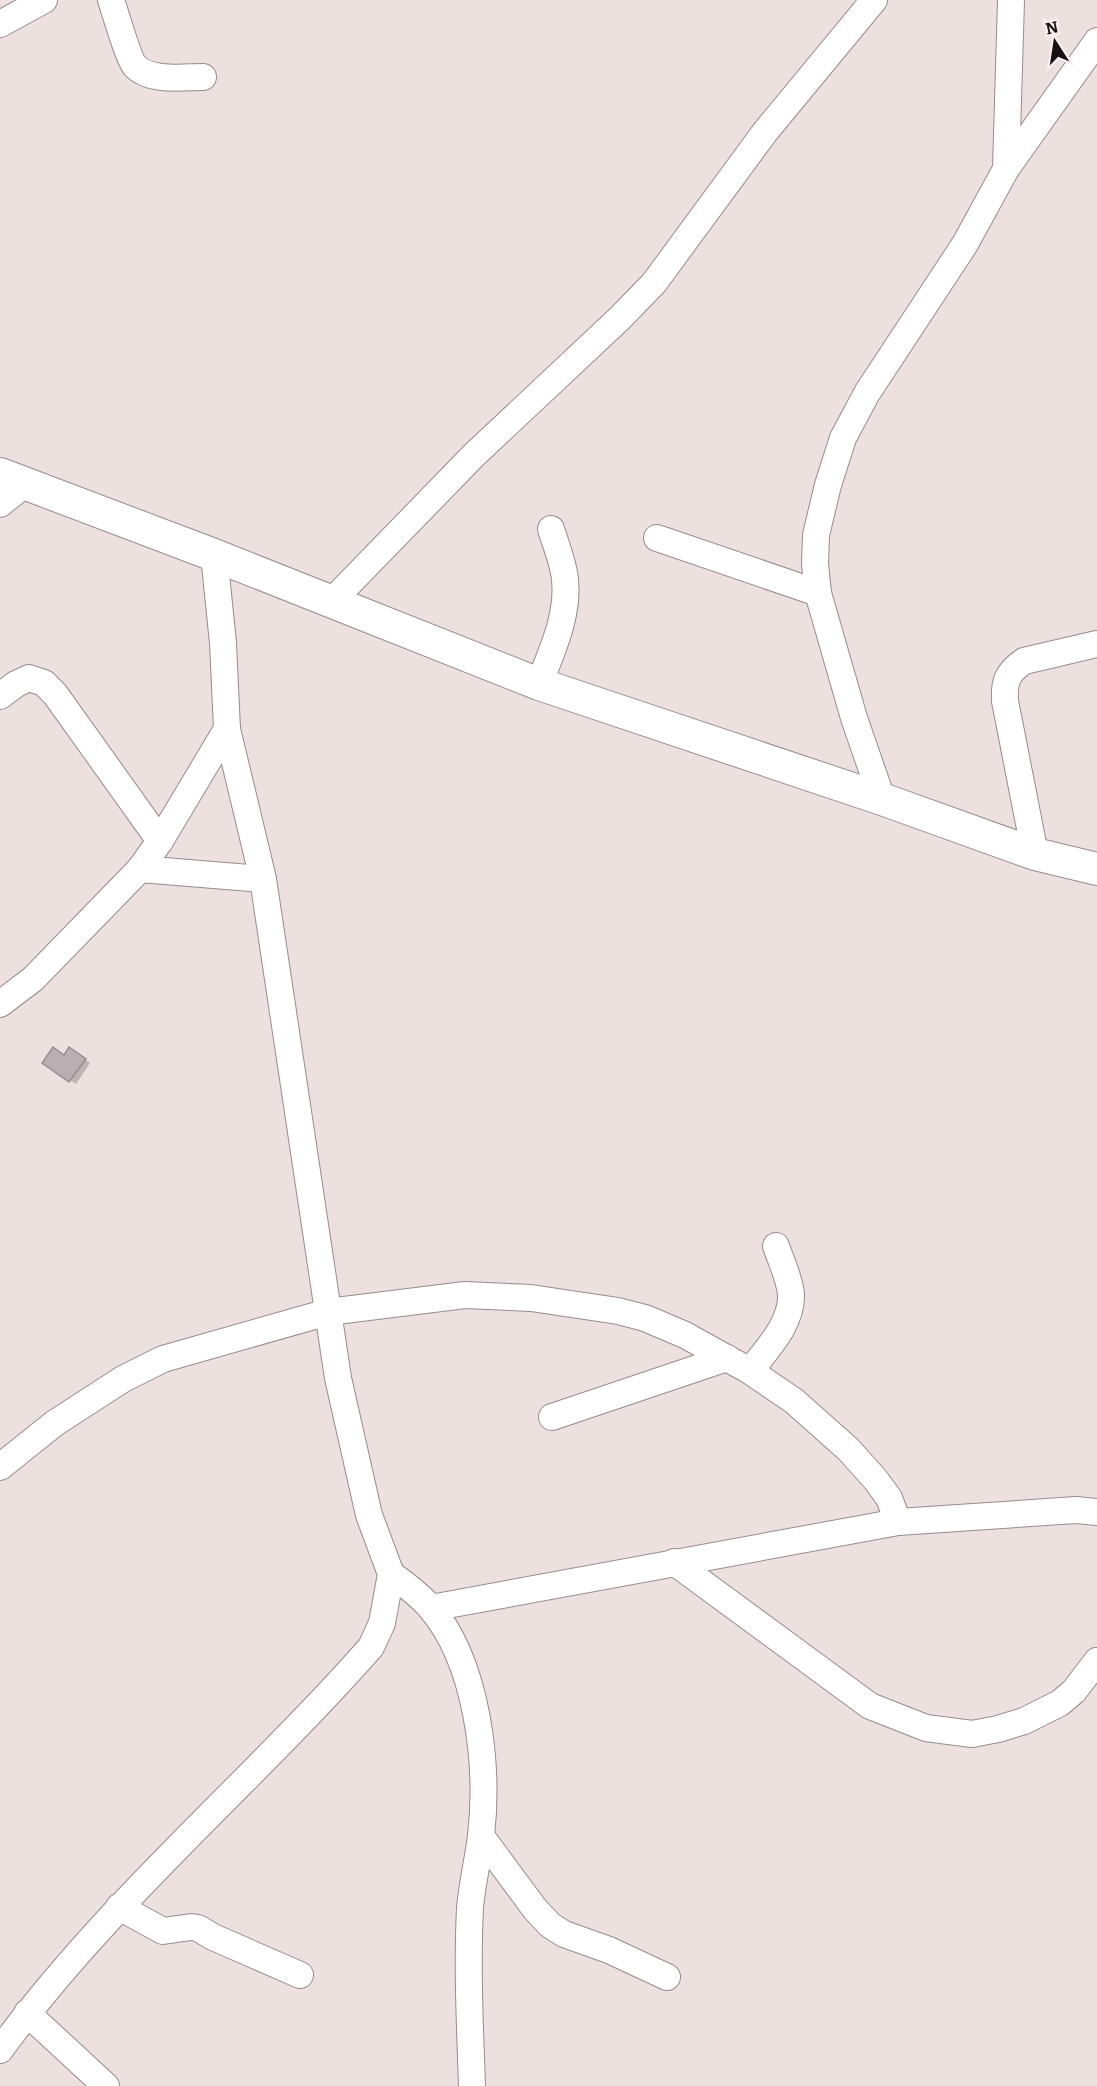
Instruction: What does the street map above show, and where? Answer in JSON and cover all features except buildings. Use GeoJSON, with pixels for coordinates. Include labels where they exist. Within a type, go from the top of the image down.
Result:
{"type":"FeatureCollection","features":[{"type":"Feature","properties":{"kind":"main road"},"geometry":{"type":"LineString","coordinates":[[12,479],[214,555],[539,684],[882,799],[1035,854],[1097,869]]}},
{"type":"Feature","properties":{"kind":"street"},"geometry":{"type":"LineString","coordinates":[[0,24],[44,0]]}},
{"type":"Feature","properties":{"kind":"street"},"geometry":{"type":"LineString","coordinates":[[111,0],[134,65],[145,73],[160,76],[203,77]]}},
{"type":"Feature","properties":{"kind":"street"},"geometry":{"type":"LineString","coordinates":[[332,602],[474,455],[620,318],[654,283],[765,132],[874,0]]}},
{"type":"Feature","properties":{"kind":"street"},"geometry":{"type":"LineString","coordinates":[[1006,169],[1011,0]]}},
{"type":"Feature","properties":{"kind":"street"},"geometry":{"type":"LineString","coordinates":[[882,799],[854,718],[818,593],[815,564],[816,535],[828,485],[843,438],[867,393],[965,244],[1006,169],[1097,41]]}},
{"type":"Feature","properties":{"kind":"street"},"geometry":{"type":"LineString","coordinates":[[0,504],[12,479]]}},
{"type":"Feature","properties":{"kind":"street"},"geometry":{"type":"LineString","coordinates":[[539,684],[558,633],[564,603],[565,581],[551,529]]}},
{"type":"Feature","properties":{"kind":"street"},"geometry":{"type":"LineString","coordinates":[[657,538],[818,593]]}},
{"type":"Feature","properties":{"kind":"street"},"geometry":{"type":"LineString","coordinates":[[214,555],[223,643],[228,729],[263,879],[338,1378],[369,1515],[392,1574],[417,1593],[443,1625],[458,1650],[466,1673],[481,1754],[483,1808],[481,1836],[470,1906],[472,2086]]}},
{"type":"Feature","properties":{"kind":"street"},"geometry":{"type":"LineString","coordinates":[[1035,854],[1004,686],[1008,675],[1024,662],[1097,644]]}},
{"type":"Feature","properties":{"kind":"street"},"geometry":{"type":"LineString","coordinates":[[0,696],[29,678],[44,683],[55,694],[160,841]]}},
{"type":"Feature","properties":{"kind":"street"},"geometry":{"type":"LineString","coordinates":[[0,1004],[33,979],[140,869],[160,841],[228,729]]}},
{"type":"Feature","properties":{"kind":"street"},"geometry":{"type":"LineString","coordinates":[[140,869],[263,879]]}},
{"type":"Feature","properties":{"kind":"street"},"geometry":{"type":"LineString","coordinates":[[750,1371],[778,1333],[789,1312],[791,1294],[776,1246]]}},
{"type":"Feature","properties":{"kind":"street"},"geometry":{"type":"LineString","coordinates":[[0,1467],[55,1423],[123,1379],[164,1359],[328,1312],[465,1295],[531,1298],[618,1311],[645,1318],[685,1335],[750,1371],[794,1401],[848,1449],[889,1498],[898,1522]]}},
{"type":"Feature","properties":{"kind":"street"},"geometry":{"type":"LineString","coordinates":[[552,1417],[727,1358]]}},
{"type":"Feature","properties":{"kind":"street"},"geometry":{"type":"LineString","coordinates":[[430,1608],[898,1522],[1076,1510],[1097,1512]]}},
{"type":"Feature","properties":{"kind":"street"},"geometry":{"type":"LineString","coordinates":[[674,1562],[870,1706],[926,1728],[972,1734],[1024,1721],[1060,1703],[1079,1685],[1097,1661]]}},
{"type":"Feature","properties":{"kind":"street"},"geometry":{"type":"LineString","coordinates":[[0,2050],[27,2013],[119,1907],[263,1762],[371,1647],[382,1623],[392,1574]]}},
{"type":"Feature","properties":{"kind":"street"},"geometry":{"type":"LineString","coordinates":[[481,1836],[535,1909],[550,1925],[564,1934],[609,1950],[667,1977]]}},
{"type":"Feature","properties":{"kind":"street"},"geometry":{"type":"LineString","coordinates":[[119,1907],[162,1931],[198,1928],[213,1937],[300,1975]]}},
{"type":"Feature","properties":{"kind":"street"},"geometry":{"type":"LineString","coordinates":[[27,2013],[106,2086]]}}]}
